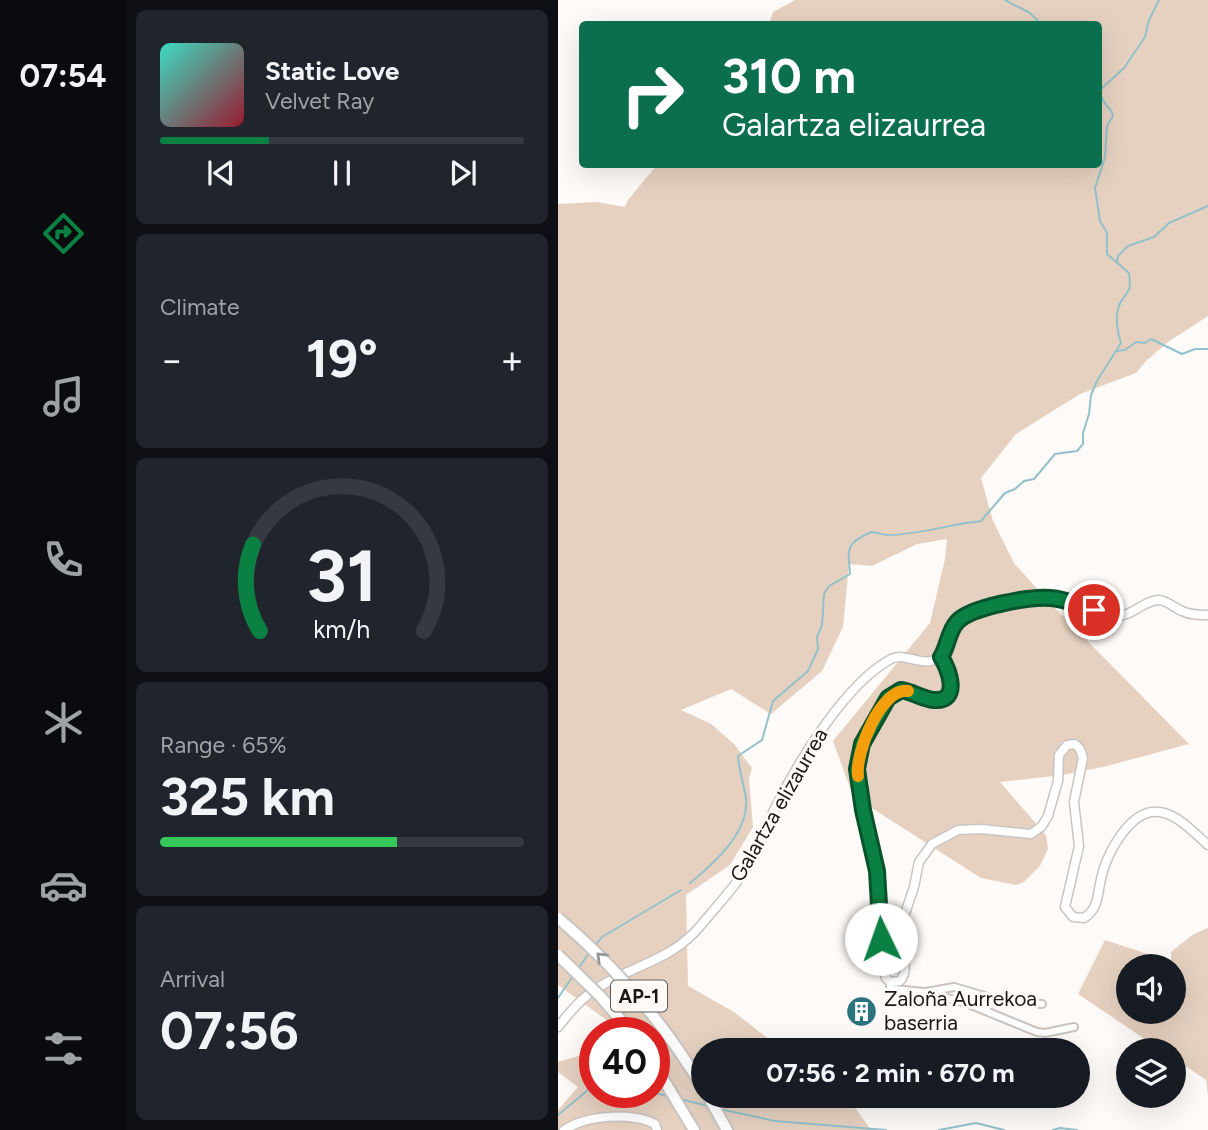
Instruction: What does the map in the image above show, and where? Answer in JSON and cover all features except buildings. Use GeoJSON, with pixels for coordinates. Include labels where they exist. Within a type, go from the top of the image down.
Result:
{"type":"FeatureCollection","features":[{"type":"Feature","properties":{"kind":"highway","name":"AP-1"},"geometry":{"type":"LineString","coordinates":[[558,918],[636,993],[691,1068]]}},
{"type":"Feature","properties":{"kind":"highway","name":"AP-1"},"geometry":{"type":"LineString","coordinates":[[558,955],[618,1017]]}},
{"type":"Feature","properties":{"kind":"highway"},"geometry":{"type":"LineString","coordinates":[[670,1090],[694,1130]]}},
{"type":"Feature","properties":{"kind":"highway"},"geometry":{"type":"LineString","coordinates":[[715,1108],[727,1130]]}},
{"type":"Feature","properties":{"kind":"street"},"geometry":{"type":"LineString","coordinates":[[941,657],[951,631],[961,618],[1033,598],[1057,598],[1116,616],[1130,614],[1149,603],[1161,600],[1184,612],[1208,615]]}},
{"type":"Feature","properties":{"kind":"street","name":"Galartza elizaurrea"},"geometry":{"type":"LineString","coordinates":[[558,1027],[576,1005],[598,987],[670,953],[700,926],[742,875],[756,852],[775,807],[822,730],[834,711],[860,683],[896,657],[906,657],[919,663],[941,657],[952,681],[943,699],[931,700],[905,690],[888,698],[864,739],[858,758],[863,810],[877,871],[883,965],[889,982]]}},
{"type":"Feature","properties":{"kind":"street"},"geometry":{"type":"LineString","coordinates":[[1074,1027],[1037,1032],[966,1003],[924,992],[890,987],[889,982],[900,981],[905,975],[906,967],[898,934],[922,855],[943,836],[958,830],[981,829],[1022,835],[1037,831],[1048,816],[1058,780],[1059,755],[1067,745],[1073,744],[1078,746],[1083,758],[1074,802],[1079,846],[1065,907],[1073,917],[1084,918],[1095,909],[1101,876],[1113,848],[1125,831],[1144,814],[1158,811],[1170,815],[1208,845]]}},
{"type":"Feature","properties":{"kind":"street"},"geometry":{"type":"LineString","coordinates":[[924,992],[954,987],[998,1000],[1042,1004]]}},
{"type":"Feature","properties":{"kind":"street"},"geometry":{"type":"LineString","coordinates":[[564,1130],[578,1121],[599,1117],[648,1121],[655,1124],[658,1130]]}},
{"type":"Feature","properties":{"kind":"shaded area"},"geometry":{"type":"Polygon","coordinates":[[[795,0],[1208,0],[1208,316],[1168,342],[1136,373],[1080,394],[1016,434],[981,478],[993,521],[1014,563],[1189,744],[1103,767],[1000,782],[1046,835],[1048,849],[1040,866],[1024,882],[1016,885],[981,878],[853,796],[833,741],[930,623],[947,539],[917,544],[872,566],[849,564],[843,627],[822,671],[771,714],[731,689],[681,710],[711,724],[734,744],[752,768],[749,779],[753,827],[730,865],[686,895],[688,986],[734,1012],[768,1038],[691,1038],[691,1108],[855,1108],[871,1130],[558,1130],[558,1110],[578,1087],[558,1072],[558,1062],[579,1056],[579,1108],[670,1108],[670,1017],[602,1017],[558,985],[558,204],[597,202],[625,207],[655,168],[1102,168],[1102,21],[770,21],[773,12],[795,0]]]}},
{"type":"Feature","properties":{"kind":"shaded area"},"geometry":{"type":"Polygon","coordinates":[[[1208,928],[1208,1096],[1206,1080],[1186,1066],[1186,1038],[1143,1038],[1122,1024],[1186,1024],[1186,954],[1171,952],[1192,935],[1208,928]]]}},
{"type":"Feature","properties":{"kind":"shaded area"},"geometry":{"type":"Polygon","coordinates":[[[1105,940],[1147,954],[1116,954],[1116,1020],[1078,994],[1105,940]]]}},
{"type":"Feature","properties":{"kind":"waterway"},"geometry":{"type":"LineString","coordinates":[[1005,0],[1030,13],[1038,21]]}},
{"type":"Feature","properties":{"kind":"waterway"},"geometry":{"type":"LineString","coordinates":[[1102,88],[1124,68],[1145,37],[1149,20],[1159,0]]}},
{"type":"Feature","properties":{"kind":"waterway"},"geometry":{"type":"LineString","coordinates":[[1102,97],[1113,116],[1107,126],[1102,166]]}},
{"type":"Feature","properties":{"kind":"waterway"},"geometry":{"type":"LineString","coordinates":[[690,883],[728,847],[742,824],[746,799],[738,756],[762,740],[773,701],[808,671],[818,649],[817,637],[822,625],[824,594],[829,586],[850,574],[849,552],[852,544],[871,532],[899,535],[981,521],[1005,493],[1024,481],[1034,479],[1055,454],[1077,451],[1083,444],[1091,395],[1121,343],[1117,313],[1130,287],[1129,273],[1107,254],[1107,233],[1100,221],[1095,188],[1101,168]]}},
{"type":"Feature","properties":{"kind":"waterway"},"geometry":{"type":"LineString","coordinates":[[1117,263],[1118,256],[1128,246],[1154,237],[1169,223],[1208,206]]}},
{"type":"Feature","properties":{"kind":"waterway"},"geometry":{"type":"LineString","coordinates":[[1117,351],[1125,350],[1136,342],[1145,343],[1151,339],[1182,354],[1195,349],[1208,349]]}},
{"type":"Feature","properties":{"kind":"waterway"},"geometry":{"type":"LineString","coordinates":[[595,946],[602,937],[681,890]]}},
{"type":"Feature","properties":{"kind":"waterway"},"geometry":{"type":"LineString","coordinates":[[578,969],[589,953]]}},
{"type":"Feature","properties":{"kind":"waterway"},"geometry":{"type":"LineString","coordinates":[[558,998],[573,976]]}},
{"type":"Feature","properties":{"kind":"waterway"},"geometry":{"type":"LineString","coordinates":[[558,1115],[579,1097]]}},
{"type":"Feature","properties":{"kind":"waterway"},"geometry":{"type":"LineString","coordinates":[[680,1099],[691,1102]]}},
{"type":"Feature","properties":{"kind":"waterway"},"geometry":{"type":"LineString","coordinates":[[720,1109],[775,1121],[886,1130]]}},
{"type":"Feature","properties":{"kind":"waterway"},"geometry":{"type":"LineString","coordinates":[[939,1130],[976,1123],[1004,1130]]}},
{"type":"Feature","properties":{"kind":"waterway"},"geometry":{"type":"LineString","coordinates":[[1053,1130],[1077,1130]]}},
{"type":"Feature","properties":{"kind":"slow traffic"},"geometry":{"type":"LineString","coordinates":[[858,776],[857,769],[864,739],[888,698],[897,691],[908,691]]}},
{"type":"Feature","properties":{"kind":"place","name":"Zaloña Aurrekoa baserria"},"geometry":{"type":"Point","coordinates":[861,1011]}},
{"type":"Feature","properties":{"kind":"route"},"geometry":{"type":"LineString","coordinates":[[881,939],[877,871],[857,769],[862,744],[888,698],[901,690],[931,700],[943,699],[949,692],[952,681],[941,657],[951,631],[961,618],[1016,601],[1042,598],[1057,598],[1094,610]]}}]}
